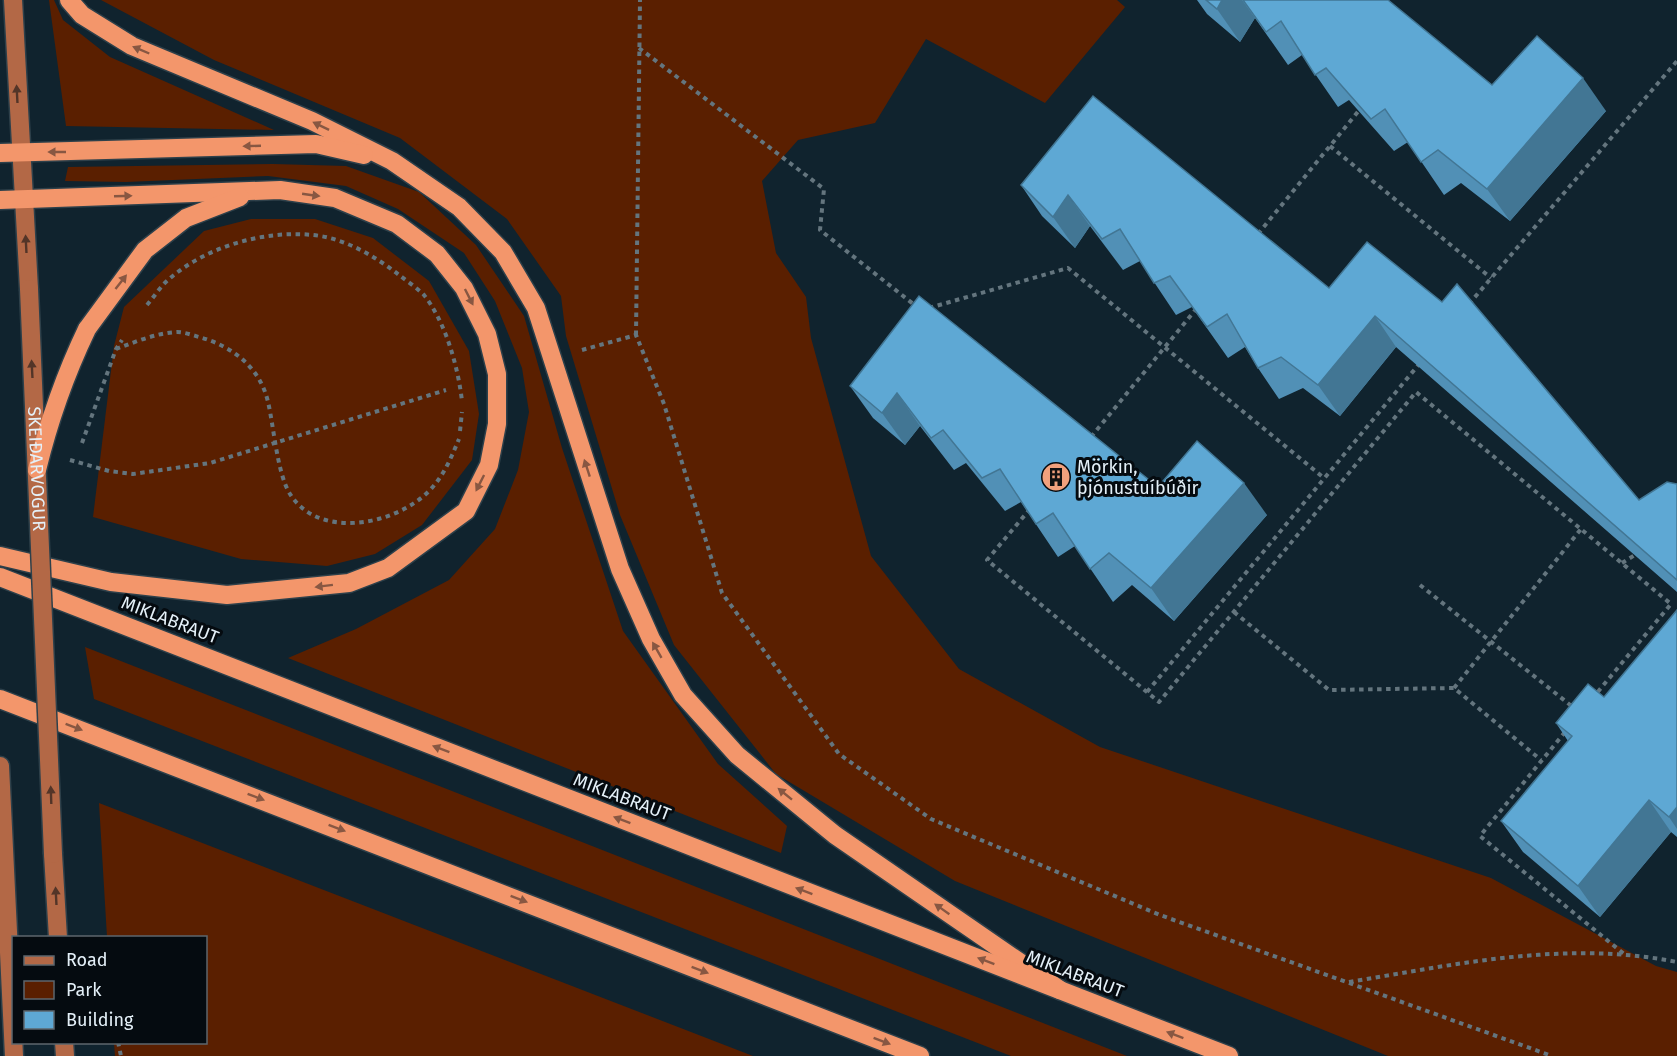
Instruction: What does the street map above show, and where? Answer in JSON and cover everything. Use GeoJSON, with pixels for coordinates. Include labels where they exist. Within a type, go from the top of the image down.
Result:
{"type":"FeatureCollection","features":[{"type":"Feature","properties":{"kind":"highway"},"geometry":{"type":"LineString","coordinates":[[69,0],[82,15],[132,46],[312,121],[392,161],[459,207],[503,252],[536,308],[620,569],[651,639],[683,695],[737,755],[835,835],[1060,990]]}},
{"type":"Feature","properties":{"kind":"highway"},"geometry":{"type":"LineString","coordinates":[[0,153],[316,144],[392,161]]}},
{"type":"Feature","properties":{"kind":"highway"},"geometry":{"type":"LineString","coordinates":[[0,200],[280,190],[335,198],[398,224],[437,254],[464,288],[487,334],[497,374],[497,424],[489,465],[466,511],[388,568],[349,583],[227,595],[111,582],[0,556]]}},
{"type":"Feature","properties":{"kind":"highway"},"geometry":{"type":"LineString","coordinates":[[36,470],[63,378],[87,329],[145,250],[186,218],[253,192]]}},
{"type":"Feature","properties":{"kind":"highway","name":"MIKLABRAUT"},"geometry":{"type":"LineString","coordinates":[[0,577],[1230,1056]]}},
{"type":"Feature","properties":{"kind":"highway"},"geometry":{"type":"LineString","coordinates":[[0,699],[921,1056]]}},
{"type":"Feature","properties":{"kind":"main road","name":"SKEIÐARVOGUR"},"geometry":{"type":"LineString","coordinates":[[13,0],[29,289],[58,936]]}},
{"type":"Feature","properties":{"kind":"main road"},"geometry":{"type":"LineString","coordinates":[[0,766],[12,1008]]}},
{"type":"Feature","properties":{"kind":"path"},"geometry":{"type":"LineString","coordinates":[[640,0],[636,335],[664,404],[722,592],[839,754],[931,819],[1160,915],[1552,1056]]}},
{"type":"Feature","properties":{"kind":"path"},"geometry":{"type":"LineString","coordinates":[[639,48],[824,189],[820,230],[921,310],[1068,268],[1324,478]]}},
{"type":"Feature","properties":{"kind":"path"},"geometry":{"type":"LineString","coordinates":[[1468,305],[1677,61]]}},
{"type":"Feature","properties":{"kind":"path"},"geometry":{"type":"LineString","coordinates":[[1253,239],[1365,104]]}},
{"type":"Feature","properties":{"kind":"path"},"geometry":{"type":"LineString","coordinates":[[1330,146],[1491,278]]}},
{"type":"Feature","properties":{"kind":"path"},"geometry":{"type":"LineString","coordinates":[[116,349],[153,336],[179,332],[216,342],[240,356],[256,374],[267,400],[274,442],[290,494],[309,515],[337,522],[367,522],[403,511],[428,492],[448,466],[460,437],[463,406],[458,366],[424,295],[380,260],[348,245],[314,235],[279,235],[243,242],[208,254],[167,280],[140,315]]}},
{"type":"Feature","properties":{"kind":"path"},"geometry":{"type":"LineString","coordinates":[[1086,443],[1203,301]]}},
{"type":"Feature","properties":{"kind":"path"},"geometry":{"type":"LineString","coordinates":[[82,443],[116,349],[128,332]]}},
{"type":"Feature","properties":{"kind":"path"},"geometry":{"type":"LineString","coordinates":[[575,352],[636,335]]}},
{"type":"Feature","properties":{"kind":"path"},"geometry":{"type":"LineString","coordinates":[[1146,692],[1423,360]]}},
{"type":"Feature","properties":{"kind":"path"},"geometry":{"type":"LineString","coordinates":[[65,459],[109,471],[133,474],[210,463],[446,390]]}},
{"type":"Feature","properties":{"kind":"path"},"geometry":{"type":"LineString","coordinates":[[1034,504],[987,560],[1159,702],[1416,393],[1671,604],[1596,695]]}},
{"type":"Feature","properties":{"kind":"path"},"geometry":{"type":"LineString","coordinates":[[1454,688],[1581,529]]}},
{"type":"Feature","properties":{"kind":"path"},"geometry":{"type":"LineString","coordinates":[[1622,563],[1641,552]]}},
{"type":"Feature","properties":{"kind":"path"},"geometry":{"type":"LineString","coordinates":[[1420,585],[1581,713]]}},
{"type":"Feature","properties":{"kind":"path"},"geometry":{"type":"LineString","coordinates":[[1234,612],[1329,690],[1454,688],[1541,760]]}},
{"type":"Feature","properties":{"kind":"path"},"geometry":{"type":"LineString","coordinates":[[1568,729],[1480,836],[1624,954]]}},
{"type":"Feature","properties":{"kind":"path"},"geometry":{"type":"LineString","coordinates":[[1348,982],[1513,956],[1556,952],[1624,954],[1677,962]]}},
{"type":"Feature","properties":{"kind":"green space"},"geometry":{"type":"Polygon","coordinates":[[[49,0],[54,0],[63,20],[110,57],[274,130],[66,126],[49,0]]]}},
{"type":"Feature","properties":{"kind":"green space"},"geometry":{"type":"Polygon","coordinates":[[[101,0],[1117,0],[1125,7],[1045,103],[926,39],[875,123],[798,140],[762,181],[776,253],[806,297],[811,338],[871,556],[959,669],[1100,747],[1491,878],[1656,966],[1677,972],[1677,1056],[1388,1056],[955,881],[776,774],[674,645],[620,515],[566,336],[561,296],[507,219],[400,138],[214,60],[101,0]]]}},
{"type":"Feature","properties":{"kind":"green space"},"geometry":{"type":"Polygon","coordinates":[[[273,164],[346,166],[419,192],[476,245],[524,316],[562,448],[623,631],[718,764],[787,826],[781,853],[288,658],[356,629],[449,580],[495,529],[518,470],[529,412],[522,368],[495,301],[464,253],[398,209],[346,186],[268,176],[126,182],[65,181],[68,167],[273,164]]]}},
{"type":"Feature","properties":{"kind":"green space"},"geometry":{"type":"Polygon","coordinates":[[[251,219],[315,219],[373,238],[429,281],[469,351],[479,414],[472,460],[422,525],[375,554],[327,566],[241,559],[93,517],[114,346],[124,307],[204,231],[251,219]]]}},
{"type":"Feature","properties":{"kind":"green space"},"geometry":{"type":"Polygon","coordinates":[[[85,647],[1127,1056],[1011,1056],[94,699],[85,647]]]}},
{"type":"Feature","properties":{"kind":"green space"},"geometry":{"type":"Polygon","coordinates":[[[99,803],[753,1056],[115,1056],[114,1044],[207,1044],[207,936],[107,936],[99,803]]]}},
{"type":"Feature","properties":{"kind":"building"},"geometry":{"type":"Polygon","coordinates":[[[1206,0],[1222,0],[1217,9],[1206,0]]]}},
{"type":"Feature","properties":{"kind":"building"},"geometry":{"type":"Polygon","coordinates":[[[1243,0],[1388,0],[1492,85],[1537,36],[1583,78],[1487,189],[1438,150],[1421,162],[1385,109],[1371,119],[1326,68],[1315,75],[1281,21],[1266,32],[1243,0]]]}},
{"type":"Feature","properties":{"kind":"building"},"geometry":{"type":"Polygon","coordinates":[[[1093,96],[1329,288],[1367,242],[1442,302],[1457,284],[1639,500],[1667,482],[1677,484],[1677,580],[1375,316],[1318,385],[1281,357],[1258,368],[1227,314],[1207,327],[1170,276],[1154,283],[1120,229],[1102,239],[1068,195],[1053,217],[1021,185],[1093,96]]]}},
{"type":"Feature","properties":{"kind":"building","name":"Mörkin, þjónustuíbúðir"},"geometry":{"type":"Polygon","coordinates":[[[919,296],[1158,487],[1197,441],[1244,483],[1151,588],[1109,553],[1090,569],[1053,513],[1036,524],[1000,469],[982,478],[943,430],[931,438],[897,393],[882,413],[850,386],[919,296]]]}},
{"type":"Feature","properties":{"kind":"building"},"geometry":{"type":"Polygon","coordinates":[[[1677,610],[1677,807],[1669,817],[1649,800],[1578,886],[1501,821],[1572,736],[1556,723],[1588,684],[1604,697],[1677,610]]]}},
{"type":"Feature","properties":{"kind":"place","name":"Mörkin, þjónustuíbúðir"},"geometry":{"type":"Point","coordinates":[1056,477]}}]}
